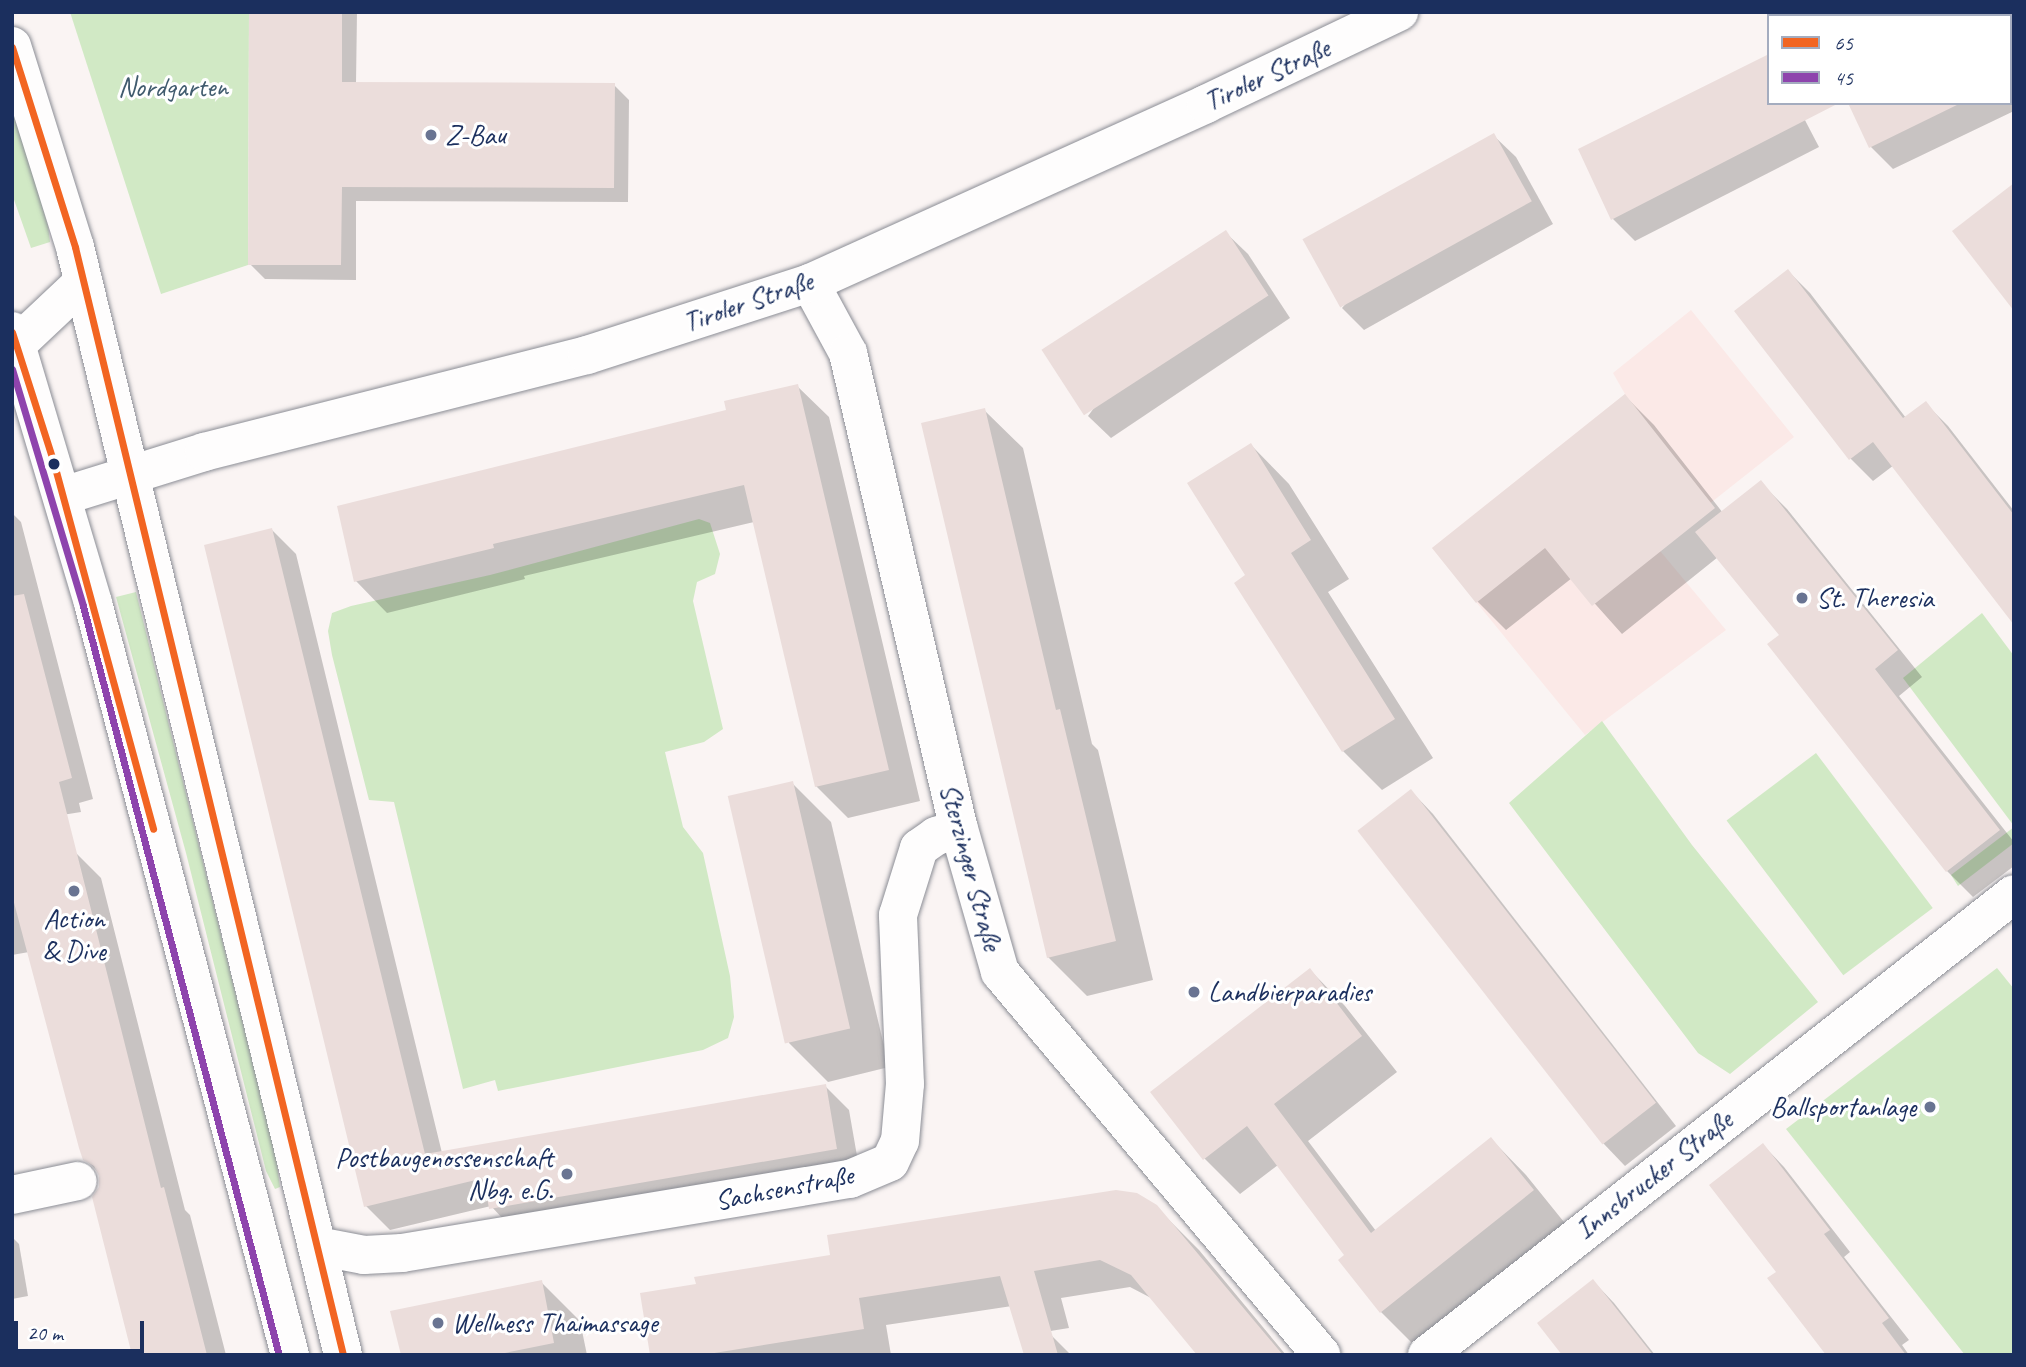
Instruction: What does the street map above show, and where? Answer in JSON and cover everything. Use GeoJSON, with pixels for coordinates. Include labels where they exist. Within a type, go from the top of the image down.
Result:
{"type":"FeatureCollection","features":[{"type":"Feature","properties":{"kind":"street","name":"Tiroler Straße"},"geometry":{"type":"LineString","coordinates":[[62,496],[204,452],[587,355],[810,283],[1206,104],[1399,12]]}},
{"type":"Feature","properties":{"kind":"street"},"geometry":{"type":"LineString","coordinates":[[12,46],[51,162],[83,282],[343,1355]]}},
{"type":"Feature","properties":{"kind":"street"},"geometry":{"type":"LineString","coordinates":[[83,282],[14,342],[62,496],[144,793],[290,1355]]}},
{"type":"Feature","properties":{"kind":"street","name":"Sterzinger Straße"},"geometry":{"type":"LineString","coordinates":[[810,283],[848,353],[959,829],[1000,972],[1321,1355]]}},
{"type":"Feature","properties":{"kind":"street","name":"Sachsenstraße"},"geometry":{"type":"LineString","coordinates":[[317,1246],[364,1255],[402,1253],[850,1179],[890,1162],[900,1141],[905,1084],[898,915],[919,848],[936,836],[959,829]]}},
{"type":"Feature","properties":{"kind":"street","name":"Innsbrucker Straße"},"geometry":{"type":"LineString","coordinates":[[1427,1355],[2014,894]]}},
{"type":"Feature","properties":{"kind":"street"},"geometry":{"type":"LineString","coordinates":[[12,1195],[78,1181]]}},
{"type":"Feature","properties":{"kind":"shaded area"},"geometry":{"type":"Polygon","coordinates":[[[1691,310],[1794,437],[1656,546],[1726,630],[1585,735],[1432,548],[1625,394],[1613,373],[1691,310]]]}},
{"type":"Feature","properties":{"kind":"green space","name":"Nordgarten"},"geometry":{"type":"Polygon","coordinates":[[[70,12],[249,12],[248,265],[161,294],[70,12]]]}},
{"type":"Feature","properties":{"kind":"green space"},"geometry":{"type":"Polygon","coordinates":[[[12,102],[48,226],[50,242],[31,248],[12,194],[12,102]]]}},
{"type":"Feature","properties":{"kind":"green space"},"geometry":{"type":"Polygon","coordinates":[[[699,519],[710,523],[720,554],[715,574],[697,582],[693,601],[723,729],[704,742],[665,752],[683,827],[703,853],[730,976],[734,1017],[728,1038],[703,1050],[498,1091],[495,1080],[463,1089],[394,802],[369,800],[332,655],[328,631],[332,613],[351,606],[490,575],[699,519]]]}},
{"type":"Feature","properties":{"kind":"green space"},"geometry":{"type":"Polygon","coordinates":[[[136,592],[276,1157],[280,1187],[275,1189],[266,1171],[186,853],[116,597],[136,592]]]}},
{"type":"Feature","properties":{"kind":"green space"},"geometry":{"type":"Polygon","coordinates":[[[1982,613],[2014,656],[2014,826],[1903,678],[1982,613]]]}},
{"type":"Feature","properties":{"kind":"green space"},"geometry":{"type":"Polygon","coordinates":[[[1602,721],[1692,845],[1818,1002],[1730,1074],[1698,1053],[1509,803],[1602,721]]]}},
{"type":"Feature","properties":{"kind":"green space"},"geometry":{"type":"Polygon","coordinates":[[[1816,753],[1933,908],[1843,975],[1727,820],[1816,753]]]}},
{"type":"Feature","properties":{"kind":"green space"},"geometry":{"type":"Polygon","coordinates":[[[2014,827],[2014,843],[1958,886],[1951,875],[2014,827]]]}},
{"type":"Feature","properties":{"kind":"green space"},"geometry":{"type":"Polygon","coordinates":[[[1997,968],[2014,989],[2014,1355],[1965,1355],[1786,1129],[1997,968]]]}},
{"type":"Feature","properties":{"kind":"building","name":"Z-Bau"},"geometry":{"type":"Polygon","coordinates":[[[249,12],[342,12],[342,82],[615,83],[614,188],[342,187],[341,265],[248,265],[249,12]]]}},
{"type":"Feature","properties":{"kind":"building"},"geometry":{"type":"Polygon","coordinates":[[[1767,55],[1767,105],[1835,105],[1611,220],[1578,149],[1767,55]]]}},
{"type":"Feature","properties":{"kind":"building"},"geometry":{"type":"Polygon","coordinates":[[[1849,105],[1957,105],[1869,148],[1849,105]]]}},
{"type":"Feature","properties":{"kind":"building"},"geometry":{"type":"Polygon","coordinates":[[[1494,133],[1532,201],[1340,307],[1302,239],[1494,133]]]}},
{"type":"Feature","properties":{"kind":"building"},"geometry":{"type":"Polygon","coordinates":[[[2014,183],[2014,311],[1952,231],[2014,183]]]}},
{"type":"Feature","properties":{"kind":"building"},"geometry":{"type":"Polygon","coordinates":[[[1226,230],[1268,295],[1084,415],[1041,350],[1226,230]]]}},
{"type":"Feature","properties":{"kind":"building"},"geometry":{"type":"Polygon","coordinates":[[[1788,269],[1903,418],[1926,401],[2014,515],[2014,625],[1873,442],[1849,460],[1734,311],[1788,269]]]}},
{"type":"Feature","properties":{"kind":"building"},"geometry":{"type":"Polygon","coordinates":[[[798,384],[889,770],[815,787],[744,485],[493,544],[494,548],[354,582],[337,506],[726,410],[724,401],[798,384]]]}},
{"type":"Feature","properties":{"kind":"building"},"geometry":{"type":"Polygon","coordinates":[[[1625,394],[1715,508],[1592,606],[1545,548],[1476,603],[1432,548],[1625,394]]]}},
{"type":"Feature","properties":{"kind":"building"},"geometry":{"type":"Polygon","coordinates":[[[985,408],[1056,710],[1060,709],[1116,941],[1047,958],[921,423],[985,408]]]}},
{"type":"Feature","properties":{"kind":"building"},"geometry":{"type":"Polygon","coordinates":[[[1251,443],[1311,540],[1291,553],[1395,719],[1342,752],[1234,583],[1245,575],[1187,483],[1251,443]]]}},
{"type":"Feature","properties":{"kind":"building"},"geometry":{"type":"Polygon","coordinates":[[[1761,480],[1898,650],[1875,669],[2000,830],[1946,872],[1767,644],[1779,635],[1695,532],[1761,480]]]}},
{"type":"Feature","properties":{"kind":"building"},"geometry":{"type":"Polygon","coordinates":[[[272,528],[425,1154],[826,1084],[837,1149],[489,1209],[484,1178],[364,1207],[204,545],[272,528]]]}},
{"type":"Feature","properties":{"kind":"building"},"geometry":{"type":"Polygon","coordinates":[[[24,594],[72,778],[59,782],[161,1188],[164,1187],[207,1355],[132,1355],[92,1197],[99,1187],[99,1176],[94,1166],[83,1160],[79,1148],[12,895],[12,596],[24,594]]]}},
{"type":"Feature","properties":{"kind":"building"},"geometry":{"type":"Polygon","coordinates":[[[793,781],[850,1028],[785,1044],[728,796],[793,781]]]}},
{"type":"Feature","properties":{"kind":"building"},"geometry":{"type":"Polygon","coordinates":[[[1411,789],[1656,1103],[1602,1144],[1357,831],[1411,789]]]}},
{"type":"Feature","properties":{"kind":"building"},"geometry":{"type":"Polygon","coordinates":[[[1310,968],[1362,1036],[1274,1104],[1371,1233],[1491,1137],[1534,1190],[1380,1313],[1338,1260],[1344,1255],[1247,1126],[1203,1160],[1150,1092],[1310,968]]]}},
{"type":"Feature","properties":{"kind":"building"},"geometry":{"type":"Polygon","coordinates":[[[1763,1143],[1830,1230],[1824,1234],[1889,1318],[1882,1323],[1906,1355],[1826,1355],[1767,1278],[1776,1272],[1709,1185],[1763,1143]]]}},
{"type":"Feature","properties":{"kind":"building"},"geometry":{"type":"Polygon","coordinates":[[[1116,1190],[1137,1193],[1157,1205],[1283,1355],[1197,1355],[1131,1275],[1100,1260],[1034,1271],[1058,1355],[1024,1355],[1000,1276],[859,1298],[864,1329],[702,1355],[650,1355],[640,1293],[696,1284],[694,1277],[830,1255],[827,1235],[1116,1190]]]}},
{"type":"Feature","properties":{"kind":"building"},"geometry":{"type":"Polygon","coordinates":[[[1593,1279],[1653,1355],[1562,1355],[1537,1323],[1593,1279]]]}},
{"type":"Feature","properties":{"kind":"building"},"geometry":{"type":"Polygon","coordinates":[[[542,1280],[554,1343],[495,1355],[401,1355],[390,1311],[542,1280]]]}},
{"type":"Feature","properties":{"kind":"transit line","name":"65"},"geometry":{"type":"LineString","coordinates":[[12,47],[75,247],[343,1355]]}},
{"type":"Feature","properties":{"kind":"transit line","name":"65"},"geometry":{"type":"LineString","coordinates":[[12,332],[54,464],[153,829]]}},
{"type":"Feature","properties":{"kind":"transit line","name":"45"},"geometry":{"type":"LineString","coordinates":[[12,369],[83,606],[279,1355]]}},
{"type":"Feature","properties":{"kind":"place","name":"Z-Bau"},"geometry":{"type":"Point","coordinates":[431,135]}},
{"type":"Feature","properties":{"kind":"place","name":"St. Theresia"},"geometry":{"type":"Point","coordinates":[1802,598]}},
{"type":"Feature","properties":{"kind":"place","name":"Action & Dive"},"geometry":{"type":"Point","coordinates":[74,891]}},
{"type":"Feature","properties":{"kind":"place","name":"Landbierparadies"},"geometry":{"type":"Point","coordinates":[1194,992]}},
{"type":"Feature","properties":{"kind":"place","name":"Ballsportanlage"},"geometry":{"type":"Point","coordinates":[1930,1107]}},
{"type":"Feature","properties":{"kind":"place","name":"Postbaugenossenschaft Nbg. e.G."},"geometry":{"type":"Point","coordinates":[567,1174]}},
{"type":"Feature","properties":{"kind":"place","name":"Wellness Thaimassage"},"geometry":{"type":"Point","coordinates":[438,1323]}}]}
